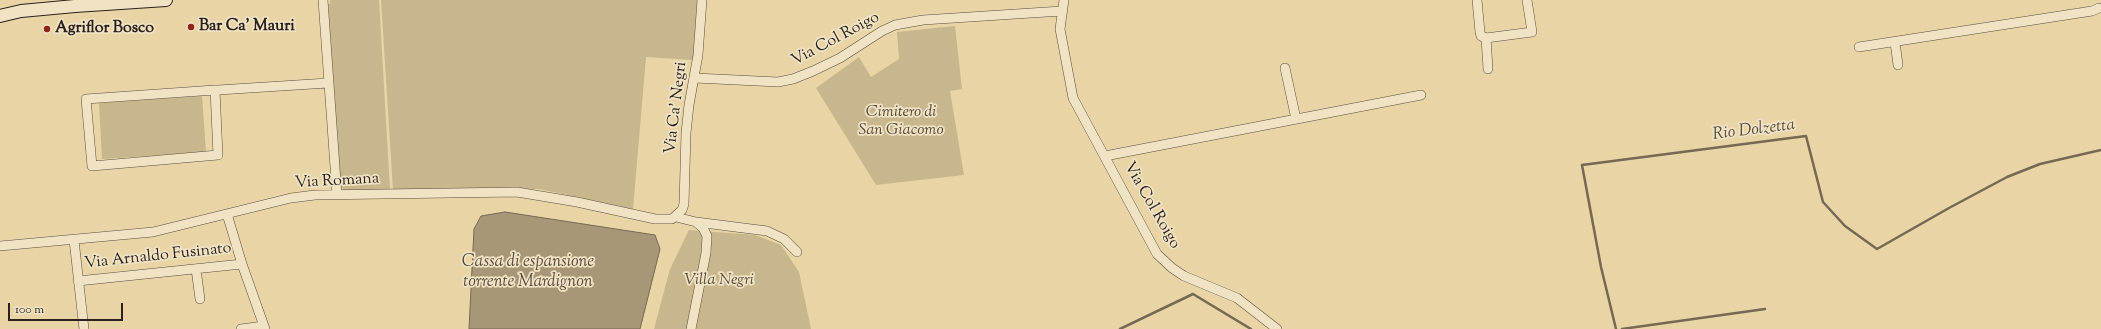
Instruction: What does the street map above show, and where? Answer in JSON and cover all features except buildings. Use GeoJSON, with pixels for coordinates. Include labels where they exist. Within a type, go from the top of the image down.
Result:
{"type":"FeatureCollection","features":[{"type":"Feature","properties":{"kind":"main road"},"geometry":{"type":"LineString","coordinates":[[0,16],[21,11],[98,2],[166,0]]}},
{"type":"Feature","properties":{"kind":"street"},"geometry":{"type":"LineString","coordinates":[[323,0],[328,83],[338,195]]}},
{"type":"Feature","properties":{"kind":"street","name":"Via Ca' Negri"},"geometry":{"type":"LineString","coordinates":[[676,217],[682,210],[684,204],[688,112],[695,78],[702,0]]}},
{"type":"Feature","properties":{"kind":"street","name":"Via Col Roigo"},"geometry":{"type":"LineString","coordinates":[[1064,0],[1060,29],[1073,98],[1157,254],[1172,268],[1184,276],[1237,298],[1277,329]]}},
{"type":"Feature","properties":{"kind":"street"},"geometry":{"type":"LineString","coordinates":[[1476,0],[1481,36],[1486,38],[1532,32],[1527,0]]}},
{"type":"Feature","properties":{"kind":"street"},"geometry":{"type":"LineString","coordinates":[[1859,47],[2092,11],[2100,8]]}},
{"type":"Feature","properties":{"kind":"street","name":"Via Col Roigo"},"geometry":{"type":"LineString","coordinates":[[695,78],[778,82],[793,79],[840,58],[882,31],[895,25],[923,20],[1062,11]]}},
{"type":"Feature","properties":{"kind":"street"},"geometry":{"type":"LineString","coordinates":[[1486,38],[1488,68]]}},
{"type":"Feature","properties":{"kind":"street"},"geometry":{"type":"LineString","coordinates":[[1895,42],[1898,65]]}},
{"type":"Feature","properties":{"kind":"street"},"geometry":{"type":"LineString","coordinates":[[1285,68],[1296,119]]}},
{"type":"Feature","properties":{"kind":"street"},"geometry":{"type":"LineString","coordinates":[[215,90],[218,154],[92,166],[86,99],[215,90],[328,83]]}},
{"type":"Feature","properties":{"kind":"street","name":"Via Col Roigo"},"geometry":{"type":"LineString","coordinates":[[1105,156],[1421,95]]}},
{"type":"Feature","properties":{"kind":"street","name":"Via Romana"},"geometry":{"type":"LineString","coordinates":[[0,246],[153,232],[291,198],[338,195],[517,192],[577,202],[655,219],[669,220],[676,217]]}},
{"type":"Feature","properties":{"kind":"street"},"geometry":{"type":"LineString","coordinates":[[227,214],[242,264],[265,328],[241,329]]}},
{"type":"Feature","properties":{"kind":"street"},"geometry":{"type":"LineString","coordinates":[[676,217],[696,222],[767,231],[784,239],[797,252]]}},
{"type":"Feature","properties":{"kind":"street"},"geometry":{"type":"LineString","coordinates":[[692,329],[708,236],[703,228],[696,222]]}},
{"type":"Feature","properties":{"kind":"street"},"geometry":{"type":"LineString","coordinates":[[74,240],[84,329]]}},
{"type":"Feature","properties":{"kind":"street","name":"Via Arnaldo Fusinato"},"geometry":{"type":"LineString","coordinates":[[78,281],[242,264]]}},
{"type":"Feature","properties":{"kind":"street"},"geometry":{"type":"LineString","coordinates":[[196,269],[200,299]]}},
{"type":"Feature","properties":{"kind":"green space"},"geometry":{"type":"Polygon","coordinates":[[[330,0],[379,0],[390,190],[344,190],[340,185],[328,4],[330,4],[330,0]]]}},
{"type":"Feature","properties":{"kind":"green space"},"geometry":{"type":"Polygon","coordinates":[[[381,0],[699,0],[694,58],[692,60],[646,57],[633,209],[539,189],[393,190],[381,0]]]}},
{"type":"Feature","properties":{"kind":"green space","name":"Cimitero di San Giacomo"},"geometry":{"type":"Polygon","coordinates":[[[955,26],[962,89],[950,91],[964,175],[876,185],[816,88],[859,57],[871,77],[899,59],[897,32],[955,26]]]}},
{"type":"Feature","properties":{"kind":"green space"},"geometry":{"type":"Polygon","coordinates":[[[202,96],[206,152],[102,159],[99,103],[202,96]]]}},
{"type":"Feature","properties":{"kind":"green space","name":"Villa Negri"},"geometry":{"type":"Polygon","coordinates":[[[689,230],[755,235],[781,245],[799,272],[811,329],[654,329],[670,269],[689,230]]]}},
{"type":"Feature","properties":{"kind":"water","name":"Cassa di espansione torrente Mardignon"},"geometry":{"type":"Polygon","coordinates":[[[505,212],[655,235],[660,249],[640,329],[469,329],[474,229],[481,216],[505,212]]]}},
{"type":"Feature","properties":{"kind":"waterway","name":"Rio Dolzetta"},"geometry":{"type":"LineString","coordinates":[[1616,329],[1601,267],[1582,165],[1806,136],[1823,202],[1845,226],[1877,249],[2007,177],[2040,164],[2101,150]]}},
{"type":"Feature","properties":{"kind":"waterway","name":"Rio Dolzetta"},"geometry":{"type":"LineString","coordinates":[[1120,329],[1193,294],[1251,329]]}},
{"type":"Feature","properties":{"kind":"waterway","name":"Rio Dolzetta"},"geometry":{"type":"LineString","coordinates":[[1622,329],[1765,309]]}},
{"type":"Feature","properties":{"kind":"place","name":"Bar Ca' Mauri"},"geometry":{"type":"Point","coordinates":[191,27]}},
{"type":"Feature","properties":{"kind":"place","name":"Agriflor Bosco"},"geometry":{"type":"Point","coordinates":[47,29]}}]}
